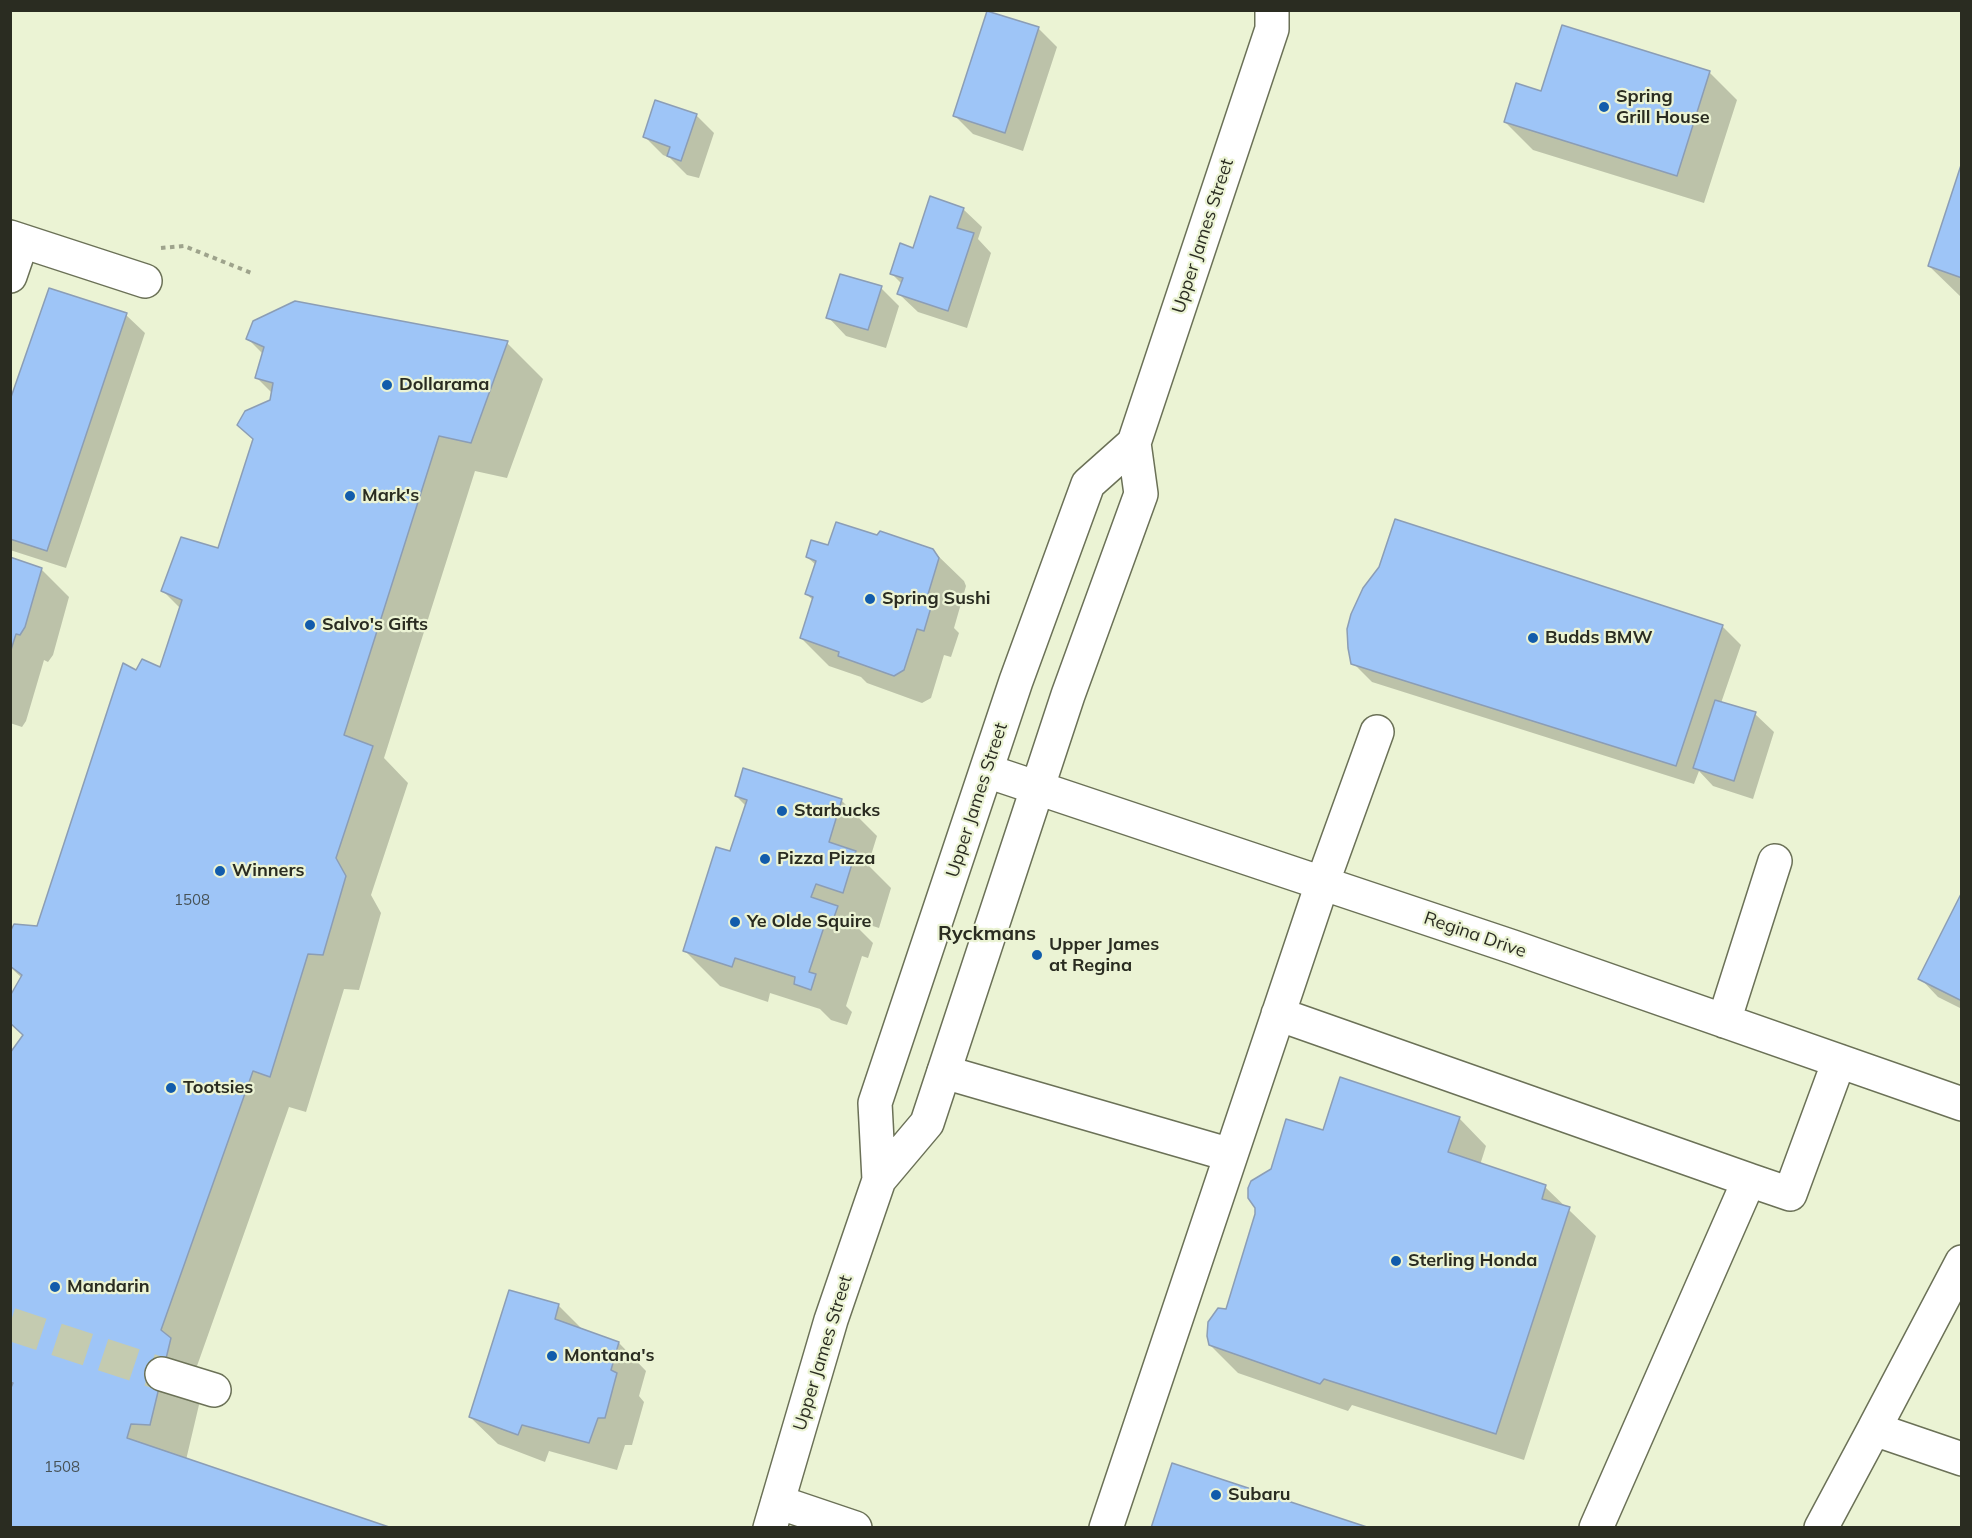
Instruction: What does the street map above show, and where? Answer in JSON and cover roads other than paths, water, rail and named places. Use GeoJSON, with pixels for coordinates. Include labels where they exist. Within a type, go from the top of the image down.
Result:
{"type":"FeatureCollection","features":[{"type":"Feature","properties":{"kind":"main road","name":"Upper James Street"},"geometry":{"type":"LineString","coordinates":[[774,1515],[831,1320],[879,1180],[927,1123],[1068,695],[1141,494],[1134,443],[1278,17]]}},
{"type":"Feature","properties":{"kind":"main road"},"geometry":{"type":"LineString","coordinates":[[10,276],[16,239],[130,276]]}},
{"type":"Feature","properties":{"kind":"main road","name":"Upper James Street"},"geometry":{"type":"LineString","coordinates":[[879,1180],[875,1103],[1016,681],[1088,484],[1134,443]]}},
{"type":"Feature","properties":{"kind":"main road"},"geometry":{"type":"LineString","coordinates":[[1106,1527],[1322,884],[1377,732]]}},
{"type":"Feature","properties":{"kind":"main road","name":"Regina Drive"},"geometry":{"type":"LineString","coordinates":[[987,771],[1513,947],[1962,1104]]}},
{"type":"Feature","properties":{"kind":"main road"},"geometry":{"type":"LineString","coordinates":[[1724,1021],[1775,861]]}},
{"type":"Feature","properties":{"kind":"main road"},"geometry":{"type":"LineString","coordinates":[[1278,1014],[1790,1194],[1839,1061]]}},
{"type":"Feature","properties":{"kind":"main road"},"geometry":{"type":"LineString","coordinates":[[944,1072],[1231,1155]]}},
{"type":"Feature","properties":{"kind":"main road"},"geometry":{"type":"LineString","coordinates":[[1596,1527],[1749,1180]]}},
{"type":"Feature","properties":{"kind":"main road"},"geometry":{"type":"LineString","coordinates":[[1821,1527],[1962,1262]]}},
{"type":"Feature","properties":{"kind":"main road"},"geometry":{"type":"LineString","coordinates":[[162,1374],[214,1390]]}},
{"type":"Feature","properties":{"kind":"main road"},"geometry":{"type":"LineString","coordinates":[[1874,1429],[1962,1459]]}},
{"type":"Feature","properties":{"kind":"main road"},"geometry":{"type":"LineString","coordinates":[[774,1515],[855,1527]]}},
{"type":"Feature","properties":{"kind":"tunnel"},"geometry":{"type":"LineString","coordinates":[[10,1324],[162,1374]]}},
{"type":"Feature","properties":{"kind":"place","name":"Spring Grill House"},"geometry":{"type":"Point","coordinates":[1604,107]}},
{"type":"Feature","properties":{"kind":"place","name":"Dollarama"},"geometry":{"type":"Point","coordinates":[387,385]}},
{"type":"Feature","properties":{"kind":"place","name":"Mark's"},"geometry":{"type":"Point","coordinates":[350,496]}},
{"type":"Feature","properties":{"kind":"place","name":"Spring Sushi"},"geometry":{"type":"Point","coordinates":[870,599]}},
{"type":"Feature","properties":{"kind":"place","name":"Salvo's Gifts"},"geometry":{"type":"Point","coordinates":[310,625]}},
{"type":"Feature","properties":{"kind":"place","name":"Budds BMW"},"geometry":{"type":"Point","coordinates":[1533,638]}},
{"type":"Feature","properties":{"kind":"place","name":"Starbucks"},"geometry":{"type":"Point","coordinates":[782,811]}},
{"type":"Feature","properties":{"kind":"place","name":"Pizza Pizza"},"geometry":{"type":"Point","coordinates":[765,859]}},
{"type":"Feature","properties":{"kind":"place","name":"Winners"},"geometry":{"type":"Point","coordinates":[220,871]}},
{"type":"Feature","properties":{"kind":"place","name":"Ye Olde Squire"},"geometry":{"type":"Point","coordinates":[735,922]}},
{"type":"Feature","properties":{"kind":"place","name":"Upper James at Regina"},"geometry":{"type":"Point","coordinates":[1037,955]}},
{"type":"Feature","properties":{"kind":"place","name":"Tootsies"},"geometry":{"type":"Point","coordinates":[171,1088]}},
{"type":"Feature","properties":{"kind":"place","name":"Sterling Honda"},"geometry":{"type":"Point","coordinates":[1396,1261]}},
{"type":"Feature","properties":{"kind":"place","name":"Mandarin"},"geometry":{"type":"Point","coordinates":[55,1287]}},
{"type":"Feature","properties":{"kind":"place","name":"Montana's"},"geometry":{"type":"Point","coordinates":[552,1356]}},
{"type":"Feature","properties":{"kind":"place","name":"Subaru"},"geometry":{"type":"Point","coordinates":[1216,1495]}},
{"type":"Feature","properties":{"kind":"district","name":"Ryckmans"},"geometry":{"type":"Point","coordinates":[987,934]}}]}
